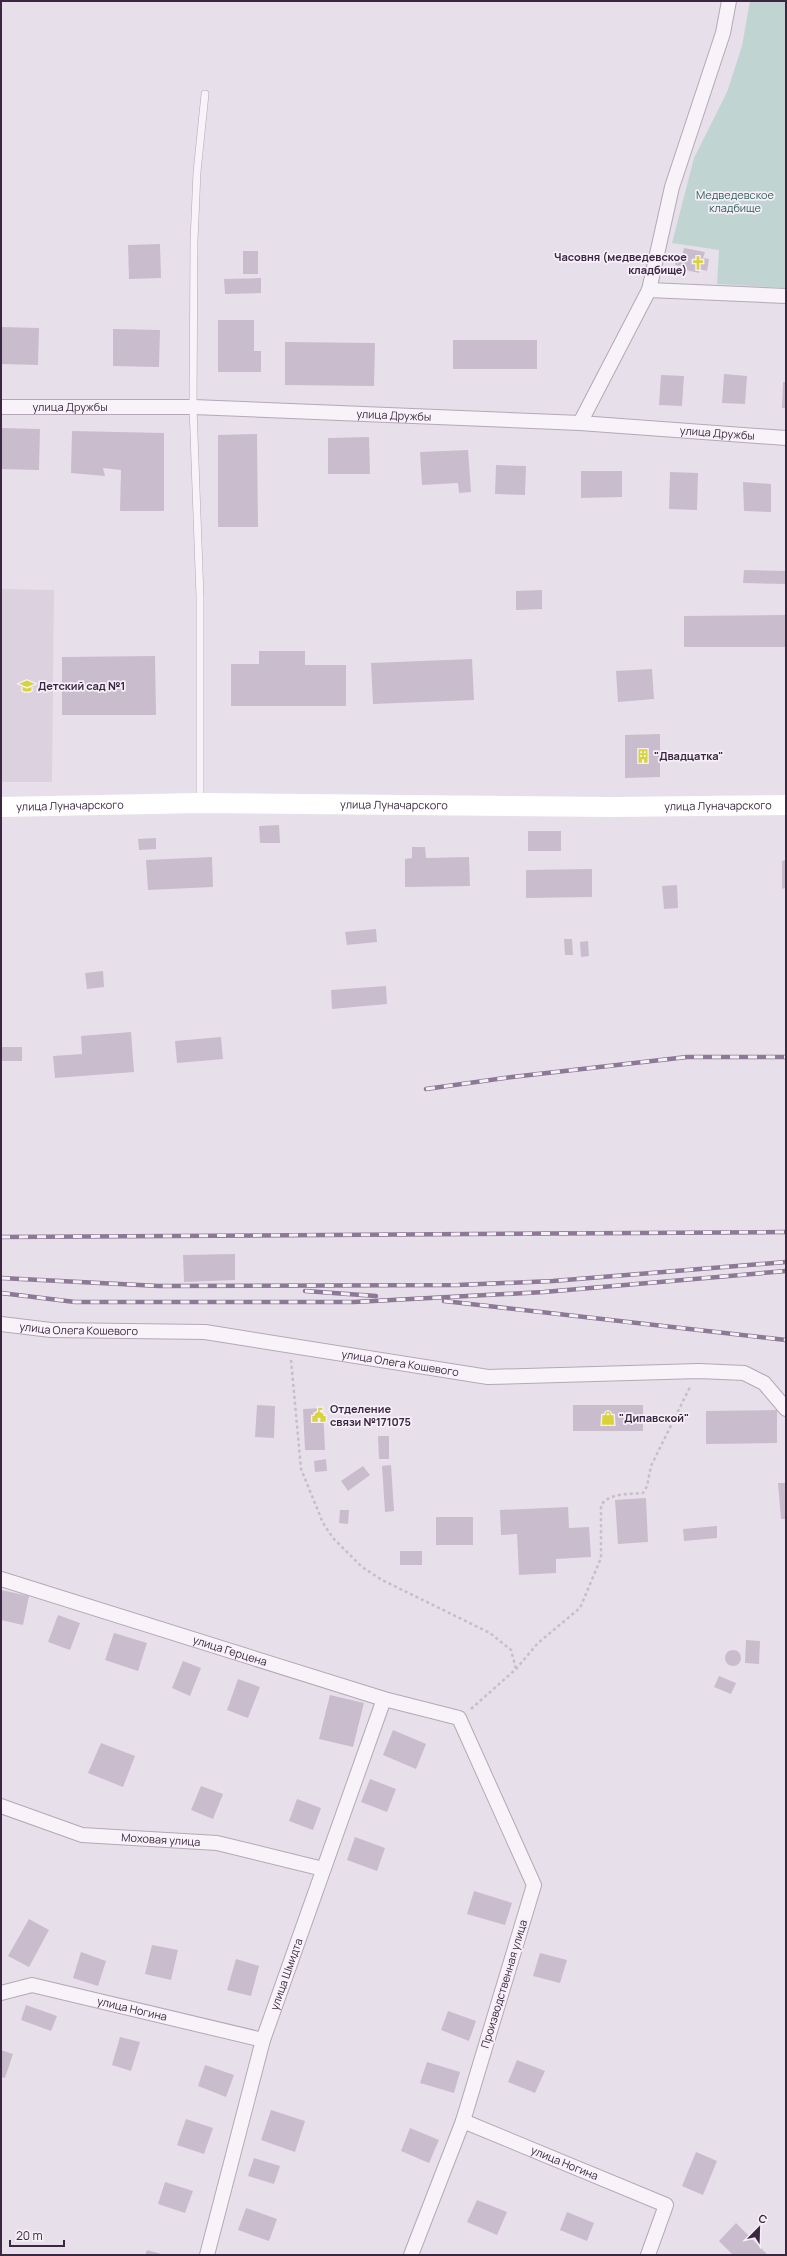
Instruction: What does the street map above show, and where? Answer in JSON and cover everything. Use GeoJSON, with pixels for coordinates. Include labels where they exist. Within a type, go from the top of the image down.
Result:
{"type":"FeatureCollection","features":[{"type":"Feature","properties":{"kind":"street"},"geometry":{"type":"LineString","coordinates":[[580,423],[649,290],[672,187],[723,33],[729,1]]}},
{"type":"Feature","properties":{"kind":"street"},"geometry":{"type":"LineString","coordinates":[[649,290],[786,296]]}},
{"type":"Feature","properties":{"kind":"street","name":"улица Дружбы"},"geometry":{"type":"LineString","coordinates":[[1,407],[193,407],[580,423],[786,438]]}},
{"type":"Feature","properties":{"kind":"street","name":"улица Луначарского"},"geometry":{"type":"LineString","coordinates":[[1,807],[200,803],[612,807],[786,805]]}},
{"type":"Feature","properties":{"kind":"street","name":"улица Олега Кошевого"},"geometry":{"type":"LineString","coordinates":[[1,1324],[51,1330],[205,1332],[488,1377],[699,1371],[744,1373],[764,1383],[786,1409]]}},
{"type":"Feature","properties":{"kind":"street","name":"улица Герцена"},"geometry":{"type":"LineString","coordinates":[[1,1579],[384,1699],[459,1718]]}},
{"type":"Feature","properties":{"kind":"street","name":"улица Шмидта"},"geometry":{"type":"LineString","coordinates":[[207,2255],[263,2040],[384,1699]]}},
{"type":"Feature","properties":{"kind":"street","name":"Производственная улица"},"geometry":{"type":"LineString","coordinates":[[412,2255],[463,2121],[534,1885],[459,1718]]}},
{"type":"Feature","properties":{"kind":"street","name":"Моховая улица"},"geometry":{"type":"LineString","coordinates":[[1,1806],[82,1835],[217,1843],[323,1869]]}},
{"type":"Feature","properties":{"kind":"street","name":"улица Ногина"},"geometry":{"type":"LineString","coordinates":[[1,1993],[32,1984],[263,2040]]}},
{"type":"Feature","properties":{"kind":"street","name":"улица Ногина"},"geometry":{"type":"LineString","coordinates":[[463,2121],[666,2205],[648,2255]]}},
{"type":"Feature","properties":{"kind":"lane"},"geometry":{"type":"LineString","coordinates":[[200,803],[200,597],[193,407],[194,233],[197,172],[205,94]]}},
{"type":"Feature","properties":{"kind":"path"},"geometry":{"type":"LineString","coordinates":[[290,1346],[301,1469],[323,1523],[333,1538],[357,1562],[382,1580],[490,1633],[510,1650],[516,1669]]}},
{"type":"Feature","properties":{"kind":"path"},"geometry":{"type":"LineString","coordinates":[[459,1718],[516,1669],[538,1643],[580,1608],[601,1558],[602,1505],[606,1499],[617,1496],[643,1493],[647,1486],[651,1466],[699,1371]]}},
{"type":"Feature","properties":{"kind":"shaded area","name":"Детский сад №1"},"geometry":{"type":"Polygon","coordinates":[[[1,589],[54,590],[52,782],[1,782],[1,589]]]}},
{"type":"Feature","properties":{"kind":"green space","name":"Медведевское кладбище"},"geometry":{"type":"Polygon","coordinates":[[[750,1],[786,1],[786,288],[717,284],[719,250],[672,243],[694,158],[727,92],[742,46],[750,1]]]}},
{"type":"Feature","properties":{"kind":"building"},"geometry":{"type":"Polygon","coordinates":[[[160,244],[161,278],[129,279],[128,245],[160,244]]]}},
{"type":"Feature","properties":{"kind":"building"},"geometry":{"type":"Polygon","coordinates":[[[684,248],[705,252],[703,258],[709,259],[707,271],[699,269],[699,273],[681,269],[681,266],[675,265],[677,255],[682,256],[684,248]]]}},
{"type":"Feature","properties":{"kind":"building"},"geometry":{"type":"Polygon","coordinates":[[[243,251],[258,251],[258,274],[243,274],[243,251]]]}},
{"type":"Feature","properties":{"kind":"building"},"geometry":{"type":"Polygon","coordinates":[[[261,278],[261,293],[225,294],[224,279],[261,278]]]}},
{"type":"Feature","properties":{"kind":"building"},"geometry":{"type":"Polygon","coordinates":[[[218,320],[254,320],[254,351],[261,351],[261,372],[218,372],[218,320]]]}},
{"type":"Feature","properties":{"kind":"building"},"geometry":{"type":"Polygon","coordinates":[[[1,327],[39,328],[38,365],[1,364],[1,327]]]}},
{"type":"Feature","properties":{"kind":"building"},"geometry":{"type":"Polygon","coordinates":[[[113,329],[160,330],[159,367],[113,366],[113,329]]]}},
{"type":"Feature","properties":{"kind":"building"},"geometry":{"type":"Polygon","coordinates":[[[453,340],[537,340],[537,369],[453,369],[453,340]]]}},
{"type":"Feature","properties":{"kind":"building"},"geometry":{"type":"Polygon","coordinates":[[[285,342],[375,343],[374,386],[285,385],[285,342]]]}},
{"type":"Feature","properties":{"kind":"building"},"geometry":{"type":"Polygon","coordinates":[[[724,374],[747,376],[745,404],[722,403],[724,374]]]}},
{"type":"Feature","properties":{"kind":"building"},"geometry":{"type":"Polygon","coordinates":[[[661,375],[684,376],[682,406],[659,405],[661,375]]]}},
{"type":"Feature","properties":{"kind":"building"},"geometry":{"type":"Polygon","coordinates":[[[783,382],[786,382],[786,408],[782,408],[783,382]]]}},
{"type":"Feature","properties":{"kind":"building"},"geometry":{"type":"Polygon","coordinates":[[[1,428],[40,429],[39,470],[1,469],[1,428]]]}},
{"type":"Feature","properties":{"kind":"building"},"geometry":{"type":"Polygon","coordinates":[[[72,431],[164,433],[164,511],[120,511],[121,470],[103,468],[105,476],[71,473],[72,431]]]}},
{"type":"Feature","properties":{"kind":"building"},"geometry":{"type":"Polygon","coordinates":[[[257,434],[258,527],[218,527],[218,435],[257,434]]]}},
{"type":"Feature","properties":{"kind":"building"},"geometry":{"type":"Polygon","coordinates":[[[369,437],[370,474],[328,474],[328,438],[369,437]]]}},
{"type":"Feature","properties":{"kind":"building"},"geometry":{"type":"Polygon","coordinates":[[[468,450],[471,492],[459,493],[458,483],[422,485],[420,452],[468,450]]]}},
{"type":"Feature","properties":{"kind":"building"},"geometry":{"type":"Polygon","coordinates":[[[496,465],[526,466],[525,495],[495,494],[496,465]]]}},
{"type":"Feature","properties":{"kind":"building"},"geometry":{"type":"Polygon","coordinates":[[[581,471],[622,471],[622,497],[581,498],[581,471]]]}},
{"type":"Feature","properties":{"kind":"building"},"geometry":{"type":"Polygon","coordinates":[[[670,472],[698,473],[697,510],[669,509],[670,472]]]}},
{"type":"Feature","properties":{"kind":"building"},"geometry":{"type":"Polygon","coordinates":[[[743,482],[771,484],[771,512],[744,511],[743,482]]]}},
{"type":"Feature","properties":{"kind":"building"},"geometry":{"type":"Polygon","coordinates":[[[744,570],[786,571],[786,584],[743,583],[744,570]]]}},
{"type":"Feature","properties":{"kind":"building"},"geometry":{"type":"Polygon","coordinates":[[[542,590],[542,609],[516,610],[516,591],[542,590]]]}},
{"type":"Feature","properties":{"kind":"building"},"geometry":{"type":"Polygon","coordinates":[[[786,615],[786,647],[684,647],[684,616],[786,615]]]}},
{"type":"Feature","properties":{"kind":"building"},"geometry":{"type":"Polygon","coordinates":[[[259,651],[305,651],[305,665],[346,665],[346,706],[231,706],[231,664],[259,664],[259,651]]]}},
{"type":"Feature","properties":{"kind":"building"},"geometry":{"type":"Polygon","coordinates":[[[155,656],[156,715],[62,715],[62,657],[155,656]]]}},
{"type":"Feature","properties":{"kind":"building"},"geometry":{"type":"Polygon","coordinates":[[[472,659],[474,700],[373,704],[371,663],[472,659]]]}},
{"type":"Feature","properties":{"kind":"building"},"geometry":{"type":"Polygon","coordinates":[[[652,669],[654,699],[618,702],[616,671],[652,669]]]}},
{"type":"Feature","properties":{"kind":"building","name":"\"Двадцатка\""},"geometry":{"type":"Polygon","coordinates":[[[660,734],[660,777],[625,778],[625,735],[660,734]]]}},
{"type":"Feature","properties":{"kind":"building"},"geometry":{"type":"Polygon","coordinates":[[[279,825],[280,843],[260,843],[259,826],[279,825]]]}},
{"type":"Feature","properties":{"kind":"building"},"geometry":{"type":"Polygon","coordinates":[[[528,831],[561,831],[561,851],[528,851],[528,831]]]}},
{"type":"Feature","properties":{"kind":"building"},"geometry":{"type":"Polygon","coordinates":[[[156,838],[156,849],[139,850],[138,839],[156,838]]]}},
{"type":"Feature","properties":{"kind":"building"},"geometry":{"type":"Polygon","coordinates":[[[412,847],[425,847],[426,858],[469,857],[470,886],[405,887],[405,859],[412,858],[412,847]]]}},
{"type":"Feature","properties":{"kind":"building"},"geometry":{"type":"Polygon","coordinates":[[[212,857],[213,887],[148,890],[146,860],[212,857]]]}},
{"type":"Feature","properties":{"kind":"building"},"geometry":{"type":"Polygon","coordinates":[[[786,860],[786,888],[782,889],[782,861],[786,860]]]}},
{"type":"Feature","properties":{"kind":"building"},"geometry":{"type":"Polygon","coordinates":[[[592,869],[592,897],[526,898],[526,870],[592,869]]]}},
{"type":"Feature","properties":{"kind":"building"},"geometry":{"type":"Polygon","coordinates":[[[677,885],[678,908],[664,909],[662,886],[677,885]]]}},
{"type":"Feature","properties":{"kind":"building"},"geometry":{"type":"Polygon","coordinates":[[[376,929],[377,942],[347,945],[345,932],[376,929]]]}},
{"type":"Feature","properties":{"kind":"building"},"geometry":{"type":"Polygon","coordinates":[[[564,939],[572,939],[573,955],[565,955],[564,939]]]}},
{"type":"Feature","properties":{"kind":"building"},"geometry":{"type":"Polygon","coordinates":[[[588,941],[589,956],[581,957],[580,942],[588,941]]]}},
{"type":"Feature","properties":{"kind":"building"},"geometry":{"type":"Polygon","coordinates":[[[103,971],[104,987],[87,989],[85,973],[103,971]]]}},
{"type":"Feature","properties":{"kind":"building"},"geometry":{"type":"Polygon","coordinates":[[[386,986],[387,1004],[332,1009],[331,990],[386,986]]]}},
{"type":"Feature","properties":{"kind":"building"},"geometry":{"type":"Polygon","coordinates":[[[131,1032],[134,1072],[55,1078],[53,1056],[82,1054],[81,1036],[131,1032]]]}},
{"type":"Feature","properties":{"kind":"building"},"geometry":{"type":"Polygon","coordinates":[[[221,1037],[223,1059],[177,1063],[175,1041],[221,1037]]]}},
{"type":"Feature","properties":{"kind":"building"},"geometry":{"type":"Polygon","coordinates":[[[1,1047],[22,1047],[22,1061],[1,1061],[1,1047]]]}},
{"type":"Feature","properties":{"kind":"building"},"geometry":{"type":"Polygon","coordinates":[[[235,1254],[235,1280],[184,1282],[183,1255],[235,1254]]]}},
{"type":"Feature","properties":{"kind":"building"},"geometry":{"type":"Polygon","coordinates":[[[257,1405],[275,1406],[274,1438],[255,1437],[257,1405]]]}},
{"type":"Feature","properties":{"kind":"building","name":"\"Дипавской\""},"geometry":{"type":"Polygon","coordinates":[[[573,1405],[643,1405],[643,1431],[573,1431],[573,1405]]]}},
{"type":"Feature","properties":{"kind":"building"},"geometry":{"type":"Polygon","coordinates":[[[323,1408],[325,1450],[305,1450],[303,1409],[323,1408]]]}},
{"type":"Feature","properties":{"kind":"building"},"geometry":{"type":"Polygon","coordinates":[[[777,1410],[777,1443],[706,1444],[706,1411],[777,1410]]]}},
{"type":"Feature","properties":{"kind":"building"},"geometry":{"type":"Polygon","coordinates":[[[378,1436],[389,1436],[389,1459],[379,1459],[378,1436]]]}},
{"type":"Feature","properties":{"kind":"building"},"geometry":{"type":"Polygon","coordinates":[[[326,1459],[327,1471],[315,1472],[314,1461],[326,1459]]]}},
{"type":"Feature","properties":{"kind":"building"},"geometry":{"type":"Polygon","coordinates":[[[391,1465],[394,1511],[385,1512],[382,1466],[391,1465]]]}},
{"type":"Feature","properties":{"kind":"building"},"geometry":{"type":"Polygon","coordinates":[[[363,1466],[370,1475],[348,1491],[341,1481],[363,1466]]]}},
{"type":"Feature","properties":{"kind":"building"},"geometry":{"type":"Polygon","coordinates":[[[778,1483],[786,1483],[786,1519],[781,1519],[778,1483]]]}},
{"type":"Feature","properties":{"kind":"building"},"geometry":{"type":"Polygon","coordinates":[[[646,1498],[648,1542],[618,1544],[615,1500],[646,1498]]]}},
{"type":"Feature","properties":{"kind":"building"},"geometry":{"type":"Polygon","coordinates":[[[568,1507],[569,1528],[589,1527],[591,1557],[556,1559],[556,1573],[519,1575],[517,1534],[501,1535],[500,1510],[568,1507]]]}},
{"type":"Feature","properties":{"kind":"building"},"geometry":{"type":"Polygon","coordinates":[[[340,1510],[349,1510],[348,1524],[339,1523],[340,1510]]]}},
{"type":"Feature","properties":{"kind":"building"},"geometry":{"type":"Polygon","coordinates":[[[436,1517],[473,1517],[473,1545],[436,1545],[436,1517]]]}},
{"type":"Feature","properties":{"kind":"building"},"geometry":{"type":"Polygon","coordinates":[[[717,1526],[717,1538],[684,1541],[683,1529],[717,1526]]]}},
{"type":"Feature","properties":{"kind":"building"},"geometry":{"type":"Polygon","coordinates":[[[400,1551],[422,1551],[422,1565],[400,1565],[400,1551]]]}},
{"type":"Feature","properties":{"kind":"building"},"geometry":{"type":"Polygon","coordinates":[[[1,1590],[29,1596],[23,1625],[1,1620],[1,1590]]]}},
{"type":"Feature","properties":{"kind":"building"},"geometry":{"type":"Polygon","coordinates":[[[58,1615],[80,1623],[70,1650],[48,1642],[58,1615]]]}},
{"type":"Feature","properties":{"kind":"building"},"geometry":{"type":"Polygon","coordinates":[[[114,1633],[147,1643],[138,1671],[105,1660],[114,1633]]]}},
{"type":"Feature","properties":{"kind":"building"},"geometry":{"type":"Polygon","coordinates":[[[746,1640],[760,1641],[759,1664],[745,1663],[746,1640]]]}},
{"type":"Feature","properties":{"kind":"building"},"geometry":{"type":"Polygon","coordinates":[[[730,1650],[736,1650],[741,1655],[739,1664],[736,1666],[730,1666],[725,1661],[725,1655],[730,1650]]]}},
{"type":"Feature","properties":{"kind":"building"},"geometry":{"type":"Polygon","coordinates":[[[183,1661],[201,1668],[190,1696],[172,1688],[183,1661]]]}},
{"type":"Feature","properties":{"kind":"building"},"geometry":{"type":"Polygon","coordinates":[[[719,1676],[736,1683],[731,1694],[714,1687],[719,1676]]]}},
{"type":"Feature","properties":{"kind":"building"},"geometry":{"type":"Polygon","coordinates":[[[238,1679],[260,1687],[248,1718],[227,1710],[238,1679]]]}},
{"type":"Feature","properties":{"kind":"building"},"geometry":{"type":"Polygon","coordinates":[[[330,1695],[364,1703],[353,1747],[319,1739],[330,1695]]]}},
{"type":"Feature","properties":{"kind":"building"},"geometry":{"type":"Polygon","coordinates":[[[393,1730],[426,1744],[416,1769],[383,1755],[393,1730]]]}},
{"type":"Feature","properties":{"kind":"building"},"geometry":{"type":"Polygon","coordinates":[[[101,1743],[135,1756],[123,1787],[88,1773],[101,1743]]]}},
{"type":"Feature","properties":{"kind":"building"},"geometry":{"type":"Polygon","coordinates":[[[370,1779],[396,1789],[387,1812],[361,1802],[370,1779]]]}},
{"type":"Feature","properties":{"kind":"building"},"geometry":{"type":"Polygon","coordinates":[[[201,1786],[223,1794],[213,1819],[191,1810],[201,1786]]]}},
{"type":"Feature","properties":{"kind":"building"},"geometry":{"type":"Polygon","coordinates":[[[297,1799],[321,1808],[313,1830],[289,1821],[297,1799]]]}},
{"type":"Feature","properties":{"kind":"building"},"geometry":{"type":"Polygon","coordinates":[[[355,1837],[385,1848],[377,1871],[347,1860],[355,1837]]]}},
{"type":"Feature","properties":{"kind":"building"},"geometry":{"type":"Polygon","coordinates":[[[474,1891],[512,1903],[505,1925],[467,1914],[474,1891]]]}},
{"type":"Feature","properties":{"kind":"building"},"geometry":{"type":"Polygon","coordinates":[[[29,1919],[49,1930],[29,1967],[8,1956],[29,1919]]]}},
{"type":"Feature","properties":{"kind":"building"},"geometry":{"type":"Polygon","coordinates":[[[152,1945],[178,1950],[171,1980],[145,1974],[152,1945]]]}},
{"type":"Feature","properties":{"kind":"building"},"geometry":{"type":"Polygon","coordinates":[[[81,1952],[106,1961],[98,1986],[73,1978],[81,1952]]]}},
{"type":"Feature","properties":{"kind":"building"},"geometry":{"type":"Polygon","coordinates":[[[540,1953],[567,1960],[560,1983],[533,1976],[540,1953]]]}},
{"type":"Feature","properties":{"kind":"building"},"geometry":{"type":"Polygon","coordinates":[[[236,1959],[259,1966],[251,1996],[227,1990],[236,1959]]]}},
{"type":"Feature","properties":{"kind":"building"},"geometry":{"type":"Polygon","coordinates":[[[26,2005],[57,2016],[51,2031],[21,2020],[26,2005]]]}},
{"type":"Feature","properties":{"kind":"building"},"geometry":{"type":"Polygon","coordinates":[[[448,2011],[476,2021],[469,2041],[441,2030],[448,2011]]]}},
{"type":"Feature","properties":{"kind":"building"},"geometry":{"type":"Polygon","coordinates":[[[120,2037],[140,2042],[131,2071],[112,2065],[120,2037]]]}},
{"type":"Feature","properties":{"kind":"building"},"geometry":{"type":"Polygon","coordinates":[[[1,2050],[13,2054],[5,2078],[1,2077],[1,2050]]]}},
{"type":"Feature","properties":{"kind":"building"},"geometry":{"type":"Polygon","coordinates":[[[517,2060],[545,2071],[535,2093],[508,2082],[517,2060]]]}},
{"type":"Feature","properties":{"kind":"building"},"geometry":{"type":"Polygon","coordinates":[[[427,2062],[460,2072],[454,2093],[420,2083],[427,2062]]]}},
{"type":"Feature","properties":{"kind":"building"},"geometry":{"type":"Polygon","coordinates":[[[205,2065],[234,2075],[226,2097],[198,2086],[205,2065]]]}},
{"type":"Feature","properties":{"kind":"building"},"geometry":{"type":"Polygon","coordinates":[[[271,2110],[305,2121],[295,2152],[261,2140],[271,2110]]]}},
{"type":"Feature","properties":{"kind":"building"},"geometry":{"type":"Polygon","coordinates":[[[186,2119],[213,2128],[204,2154],[177,2145],[186,2119]]]}},
{"type":"Feature","properties":{"kind":"building"},"geometry":{"type":"Polygon","coordinates":[[[410,2128],[439,2140],[429,2163],[401,2151],[410,2128]]]}},
{"type":"Feature","properties":{"kind":"building"},"geometry":{"type":"Polygon","coordinates":[[[696,2152],[717,2161],[703,2195],[682,2186],[696,2152]]]}},
{"type":"Feature","properties":{"kind":"building"},"geometry":{"type":"Polygon","coordinates":[[[254,2158],[280,2166],[274,2184],[248,2176],[254,2158]]]}},
{"type":"Feature","properties":{"kind":"building"},"geometry":{"type":"Polygon","coordinates":[[[165,2182],[193,2191],[185,2213],[158,2204],[165,2182]]]}},
{"type":"Feature","properties":{"kind":"building"},"geometry":{"type":"Polygon","coordinates":[[[477,2200],[507,2212],[497,2235],[467,2222],[477,2200]]]}},
{"type":"Feature","properties":{"kind":"building"},"geometry":{"type":"Polygon","coordinates":[[[246,2208],[277,2219],[269,2241],[238,2230],[246,2208]]]}},
{"type":"Feature","properties":{"kind":"building"},"geometry":{"type":"Polygon","coordinates":[[[567,2212],[594,2223],[587,2241],[560,2230],[567,2212]]]}},
{"type":"Feature","properties":{"kind":"building"},"geometry":{"type":"Polygon","coordinates":[[[736,2223],[767,2254],[766,2255],[733,2255],[719,2241],[736,2223]]]}},
{"type":"Feature","properties":{"kind":"building"},"geometry":{"type":"Polygon","coordinates":[[[147,2250],[165,2255],[145,2255],[147,2250]]]}},
{"type":"Feature","properties":{"kind":"railway"},"geometry":{"type":"LineString","coordinates":[[426,1089],[512,1077],[687,1057],[786,1057]]}},
{"type":"Feature","properties":{"kind":"railway"},"geometry":{"type":"LineString","coordinates":[[1,1237],[786,1232]]}},
{"type":"Feature","properties":{"kind":"railway"},"geometry":{"type":"LineString","coordinates":[[1,1278],[159,1286],[458,1285],[553,1281],[786,1262]]}},
{"type":"Feature","properties":{"kind":"railway"},"geometry":{"type":"LineString","coordinates":[[1,1293],[75,1302],[354,1302],[544,1292],[786,1271]]}},
{"type":"Feature","properties":{"kind":"railway"},"geometry":{"type":"LineString","coordinates":[[305,1291],[376,1296]]}},
{"type":"Feature","properties":{"kind":"railway"},"geometry":{"type":"LineString","coordinates":[[444,1301],[786,1340]]}},
{"type":"Feature","properties":{"kind":"place","name":"Часовня (медведевское кладбище)"},"geometry":{"type":"Point","coordinates":[698,263]}},
{"type":"Feature","properties":{"kind":"place","name":"Детский сад №1"},"geometry":{"type":"Point","coordinates":[27,686]}},
{"type":"Feature","properties":{"kind":"place","name":"\"Двадцатка\""},"geometry":{"type":"Point","coordinates":[643,756]}},
{"type":"Feature","properties":{"kind":"place","name":"Отделение связи №171075"},"geometry":{"type":"Point","coordinates":[319,1415]}},
{"type":"Feature","properties":{"kind":"place","name":"\"Дипавской\""},"geometry":{"type":"Point","coordinates":[608,1418]}}]}
